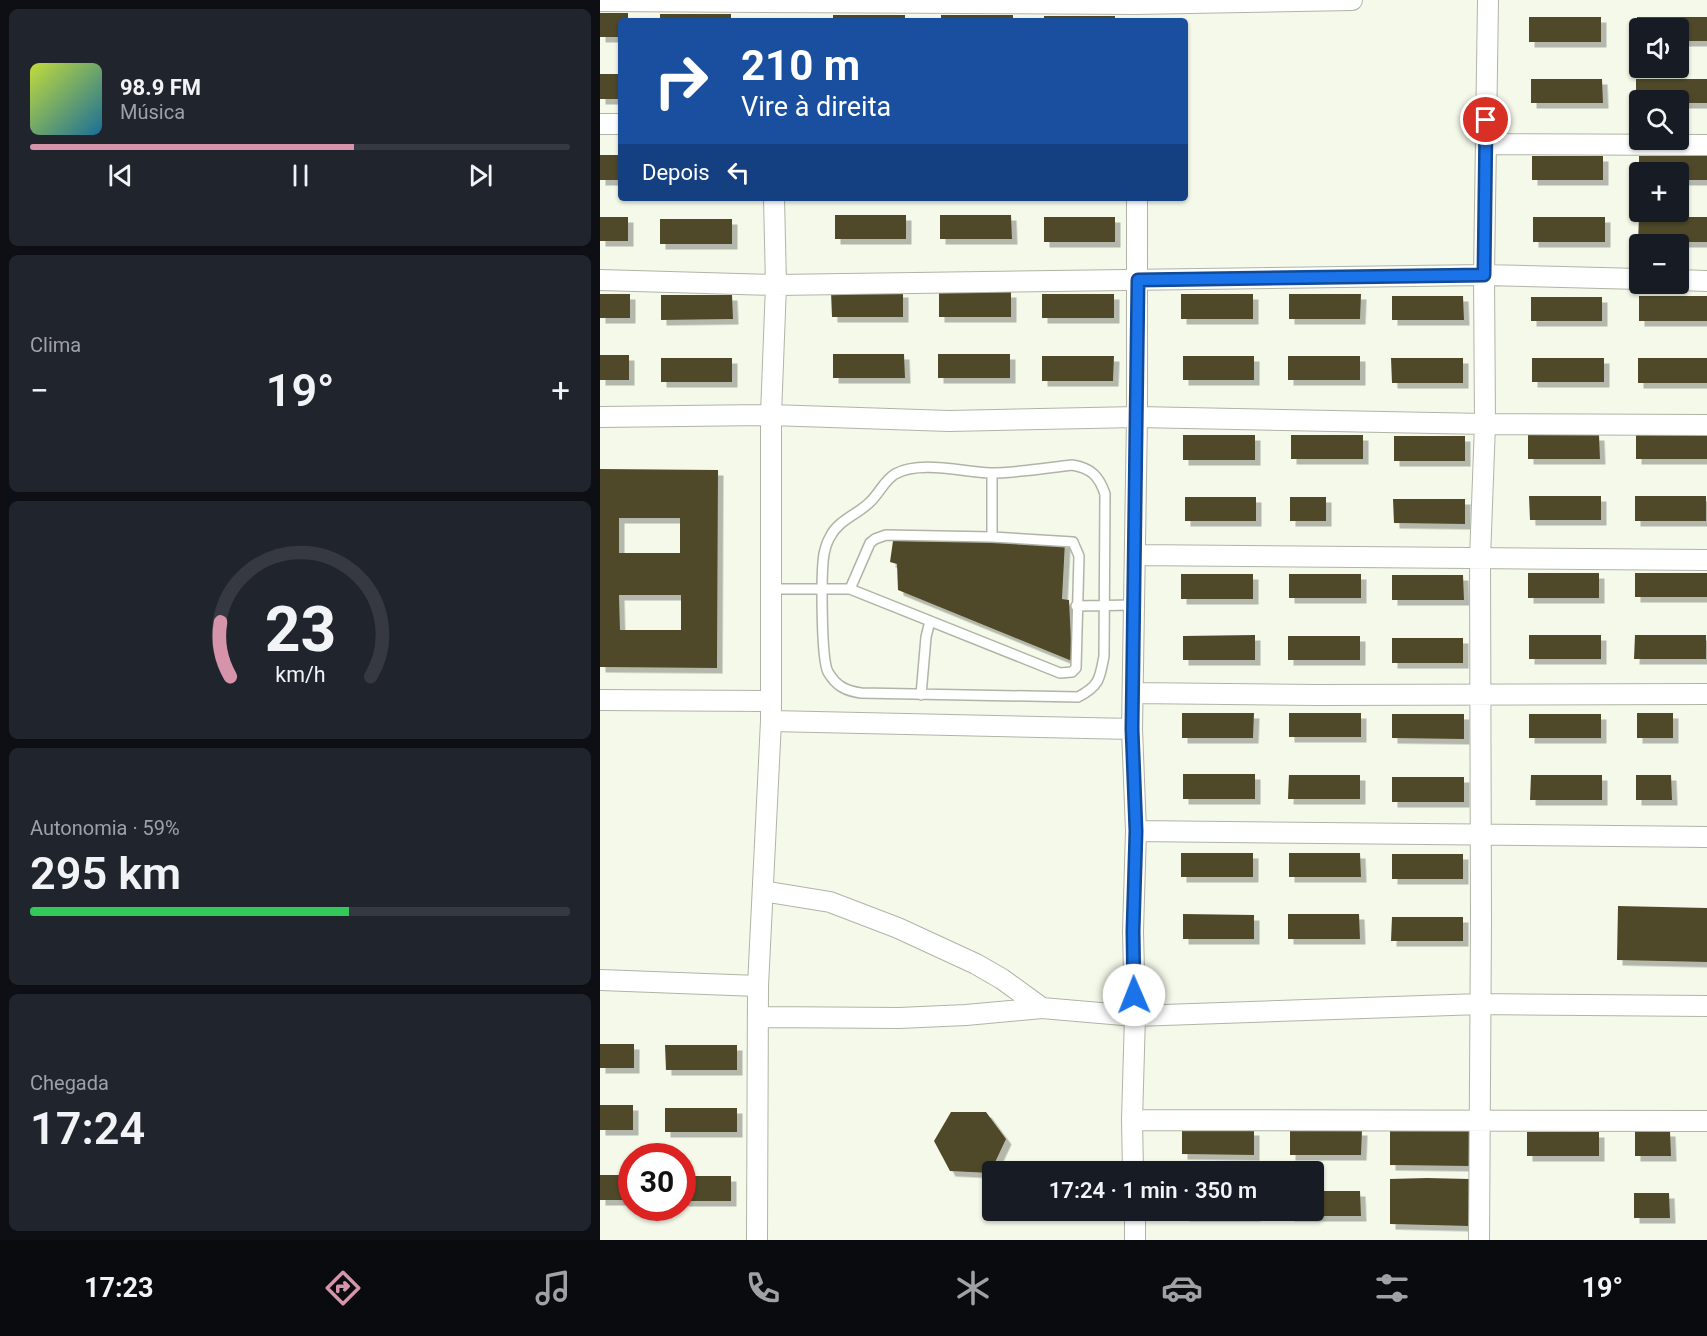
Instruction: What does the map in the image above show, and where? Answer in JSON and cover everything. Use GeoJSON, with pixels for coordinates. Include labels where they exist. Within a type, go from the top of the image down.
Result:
{"type":"FeatureCollection","features":[{"type":"Feature","properties":{"kind":"street"},"geometry":{"type":"LineString","coordinates":[[600,0],[771,8],[1136,8],[1352,0]]}},
{"type":"Feature","properties":{"kind":"street"},"geometry":{"type":"LineString","coordinates":[[1479,1240],[1480,559],[1485,424],[1484,275],[1488,0]]}},
{"type":"Feature","properties":{"kind":"street"},"geometry":{"type":"LineString","coordinates":[[600,124],[618,124]]}},
{"type":"Feature","properties":{"kind":"street"},"geometry":{"type":"LineString","coordinates":[[1486,144],[1707,145]]}},
{"type":"Feature","properties":{"kind":"street"},"geometry":{"type":"LineString","coordinates":[[757,1240],[759,986],[771,721],[771,415],[776,285],[774,201]]}},
{"type":"Feature","properties":{"kind":"street"},"geometry":{"type":"LineString","coordinates":[[1134,1161],[1133,931],[1136,831],[1132,729],[1137,417],[1137,201]]}},
{"type":"Feature","properties":{"kind":"street"},"geometry":{"type":"LineString","coordinates":[[600,280],[776,285],[1484,275],[1629,279]]}},
{"type":"Feature","properties":{"kind":"street"},"geometry":{"type":"LineString","coordinates":[[1689,280],[1707,281]]}},
{"type":"Feature","properties":{"kind":"street"},"geometry":{"type":"LineString","coordinates":[[600,417],[771,415],[950,421],[1137,417],[1485,424],[1707,424]]}},
{"type":"Feature","properties":{"kind":"street"},"geometry":{"type":"LineString","coordinates":[[1135,555],[1707,560]]}},
{"type":"Feature","properties":{"kind":"street"},"geometry":{"type":"LineString","coordinates":[[1133,693],[1707,694]]}},
{"type":"Feature","properties":{"kind":"street"},"geometry":{"type":"LineString","coordinates":[[600,700],[771,701]]}},
{"type":"Feature","properties":{"kind":"street"},"geometry":{"type":"LineString","coordinates":[[771,721],[1132,729]]}},
{"type":"Feature","properties":{"kind":"street"},"geometry":{"type":"LineString","coordinates":[[1136,831],[1707,837]]}},
{"type":"Feature","properties":{"kind":"street"},"geometry":{"type":"LineString","coordinates":[[763,891],[830,902],[898,928],[976,964],[1042,1008]]}},
{"type":"Feature","properties":{"kind":"street"},"geometry":{"type":"LineString","coordinates":[[600,980],[759,986]]}},
{"type":"Feature","properties":{"kind":"street"},"geometry":{"type":"LineString","coordinates":[[759,1017],[899,1018],[1042,1008],[1135,1017],[1480,1004],[1707,1006]]}},
{"type":"Feature","properties":{"kind":"street"},"geometry":{"type":"LineString","coordinates":[[1132,1120],[1707,1121]]}},
{"type":"Feature","properties":{"kind":"street"},"geometry":{"type":"LineString","coordinates":[[1135,1221],[1135,1240]]}},
{"type":"Feature","properties":{"kind":"lane"},"geometry":{"type":"LineString","coordinates":[[1072,465],[1085,467],[1096,474],[1105,494],[1104,656],[1100,675],[1093,689],[1078,697],[921,695],[861,693],[847,691],[835,683],[826,670],[822,590],[824,552],[831,535],[842,522],[871,501],[882,484],[897,474],[913,469],[930,468],[992,473],[1072,465]]}},
{"type":"Feature","properties":{"kind":"lane"},"geometry":{"type":"LineString","coordinates":[[992,473],[992,537]]}},
{"type":"Feature","properties":{"kind":"lane"},"geometry":{"type":"LineString","coordinates":[[770,589],[850,589],[1060,673],[1072,672],[1076,668],[1079,556],[1073,542],[992,537],[886,535],[870,543],[850,589]]}},
{"type":"Feature","properties":{"kind":"lane"},"geometry":{"type":"LineString","coordinates":[[1076,606],[1134,605]]}},
{"type":"Feature","properties":{"kind":"lane"},"geometry":{"type":"LineString","coordinates":[[921,695],[926,637],[930,621]]}},
{"type":"Feature","properties":{"kind":"building"},"geometry":{"type":"Polygon","coordinates":[[[600,13],[628,13],[628,18],[618,18],[618,37],[600,37],[600,13]]]}},
{"type":"Feature","properties":{"kind":"building"},"geometry":{"type":"Polygon","coordinates":[[[660,14],[731,14],[731,18],[660,18],[660,14]]]}},
{"type":"Feature","properties":{"kind":"building"},"geometry":{"type":"Polygon","coordinates":[[[833,15],[905,15],[905,18],[833,18],[833,15]]]}},
{"type":"Feature","properties":{"kind":"building"},"geometry":{"type":"Polygon","coordinates":[[[941,15],[1013,15],[1013,18],[941,18],[941,15]]]}},
{"type":"Feature","properties":{"kind":"building"},"geometry":{"type":"Polygon","coordinates":[[[1044,16],[1115,16],[1115,18],[1044,18],[1044,16]]]}},
{"type":"Feature","properties":{"kind":"building"},"geometry":{"type":"Polygon","coordinates":[[[1529,17],[1601,17],[1601,42],[1529,42],[1529,17]]]}},
{"type":"Feature","properties":{"kind":"building"},"geometry":{"type":"Polygon","coordinates":[[[1707,17],[1707,41],[1689,41],[1689,18],[1637,18],[1707,17]]]}},
{"type":"Feature","properties":{"kind":"building"},"geometry":{"type":"Polygon","coordinates":[[[600,74],[618,74],[618,99],[600,99],[600,74]]]}},
{"type":"Feature","properties":{"kind":"building"},"geometry":{"type":"Polygon","coordinates":[[[1531,79],[1602,79],[1603,103],[1531,103],[1531,79]]]}},
{"type":"Feature","properties":{"kind":"building"},"geometry":{"type":"Polygon","coordinates":[[[1636,79],[1707,79],[1707,103],[1689,103],[1689,90],[1636,90],[1636,79]]]}},
{"type":"Feature","properties":{"kind":"building"},"geometry":{"type":"Polygon","coordinates":[[[600,155],[618,155],[618,180],[600,180],[600,155]]]}},
{"type":"Feature","properties":{"kind":"building"},"geometry":{"type":"Polygon","coordinates":[[[1532,156],[1603,156],[1603,180],[1532,180],[1532,156]]]}},
{"type":"Feature","properties":{"kind":"building"},"geometry":{"type":"Polygon","coordinates":[[[1639,156],[1707,156],[1707,180],[1689,180],[1689,162],[1639,162],[1639,156]]]}},
{"type":"Feature","properties":{"kind":"building"},"geometry":{"type":"Polygon","coordinates":[[[835,215],[906,215],[906,239],[835,239],[835,215]]]}},
{"type":"Feature","properties":{"kind":"building"},"geometry":{"type":"Polygon","coordinates":[[[940,215],[1011,215],[1012,239],[940,239],[940,215]]]}},
{"type":"Feature","properties":{"kind":"building"},"geometry":{"type":"Polygon","coordinates":[[[600,217],[628,217],[628,241],[600,241],[600,217]]]}},
{"type":"Feature","properties":{"kind":"building"},"geometry":{"type":"Polygon","coordinates":[[[1044,217],[1115,217],[1115,242],[1044,242],[1044,217]]]}},
{"type":"Feature","properties":{"kind":"building"},"geometry":{"type":"Polygon","coordinates":[[[1533,217],[1605,217],[1605,242],[1533,242],[1533,217]]]}},
{"type":"Feature","properties":{"kind":"building"},"geometry":{"type":"Polygon","coordinates":[[[1689,217],[1707,217],[1707,242],[1689,242],[1689,234],[1638,234],[1639,222],[1689,222],[1689,217]]]}},
{"type":"Feature","properties":{"kind":"building"},"geometry":{"type":"Polygon","coordinates":[[[660,219],[732,219],[732,244],[660,244],[660,219]]]}},
{"type":"Feature","properties":{"kind":"building"},"geometry":{"type":"Polygon","coordinates":[[[831,292],[903,292],[903,317],[832,317],[831,292]]]}},
{"type":"Feature","properties":{"kind":"building"},"geometry":{"type":"Polygon","coordinates":[[[939,292],[1011,292],[1011,317],[939,317],[939,292]]]}},
{"type":"Feature","properties":{"kind":"building"},"geometry":{"type":"Polygon","coordinates":[[[600,294],[630,294],[630,318],[600,318],[600,294]]]}},
{"type":"Feature","properties":{"kind":"building"},"geometry":{"type":"Polygon","coordinates":[[[1042,294],[1114,294],[1114,318],[1042,318],[1042,294]]]}},
{"type":"Feature","properties":{"kind":"building"},"geometry":{"type":"Polygon","coordinates":[[[1181,294],[1253,294],[1253,319],[1181,319],[1181,294]]]}},
{"type":"Feature","properties":{"kind":"building"},"geometry":{"type":"Polygon","coordinates":[[[1289,294],[1361,294],[1360,319],[1289,319],[1289,294]]]}},
{"type":"Feature","properties":{"kind":"building"},"geometry":{"type":"Polygon","coordinates":[[[661,295],[732,295],[733,319],[661,320],[661,295]]]}},
{"type":"Feature","properties":{"kind":"building"},"geometry":{"type":"Polygon","coordinates":[[[1392,296],[1463,296],[1464,320],[1392,320],[1392,296]]]}},
{"type":"Feature","properties":{"kind":"building"},"geometry":{"type":"Polygon","coordinates":[[[1639,296],[1707,296],[1707,321],[1639,321],[1639,296]]]}},
{"type":"Feature","properties":{"kind":"building"},"geometry":{"type":"Polygon","coordinates":[[[1531,297],[1602,297],[1602,321],[1531,321],[1531,297]]]}},
{"type":"Feature","properties":{"kind":"building"},"geometry":{"type":"Polygon","coordinates":[[[833,354],[904,354],[905,378],[833,378],[833,354]]]}},
{"type":"Feature","properties":{"kind":"building"},"geometry":{"type":"Polygon","coordinates":[[[938,354],[1010,354],[1010,378],[938,378],[938,354]]]}},
{"type":"Feature","properties":{"kind":"building"},"geometry":{"type":"Polygon","coordinates":[[[600,355],[629,355],[629,380],[600,380],[600,355]]]}},
{"type":"Feature","properties":{"kind":"building"},"geometry":{"type":"Polygon","coordinates":[[[1042,356],[1114,356],[1113,381],[1042,381],[1042,356]]]}},
{"type":"Feature","properties":{"kind":"building"},"geometry":{"type":"Polygon","coordinates":[[[1183,356],[1254,356],[1254,380],[1183,380],[1183,356]]]}},
{"type":"Feature","properties":{"kind":"building"},"geometry":{"type":"Polygon","coordinates":[[[1288,356],[1360,356],[1360,380],[1288,380],[1288,356]]]}},
{"type":"Feature","properties":{"kind":"building"},"geometry":{"type":"Polygon","coordinates":[[[661,358],[732,358],[732,382],[661,382],[661,358]]]}},
{"type":"Feature","properties":{"kind":"building"},"geometry":{"type":"Polygon","coordinates":[[[1391,358],[1463,358],[1463,383],[1392,383],[1391,358]]]}},
{"type":"Feature","properties":{"kind":"building"},"geometry":{"type":"Polygon","coordinates":[[[1532,358],[1604,358],[1604,382],[1532,382],[1532,358]]]}},
{"type":"Feature","properties":{"kind":"building"},"geometry":{"type":"Polygon","coordinates":[[[1638,358],[1707,358],[1707,383],[1638,383],[1638,358]]]}},
{"type":"Feature","properties":{"kind":"building"},"geometry":{"type":"Polygon","coordinates":[[[1636,434],[1707,434],[1707,459],[1636,459],[1636,434]]]}},
{"type":"Feature","properties":{"kind":"building"},"geometry":{"type":"Polygon","coordinates":[[[1183,435],[1255,435],[1255,460],[1183,460],[1183,435]]]}},
{"type":"Feature","properties":{"kind":"building"},"geometry":{"type":"Polygon","coordinates":[[[1291,435],[1363,435],[1363,459],[1291,459],[1291,435]]]}},
{"type":"Feature","properties":{"kind":"building"},"geometry":{"type":"Polygon","coordinates":[[[1528,435],[1599,435],[1600,459],[1528,459],[1528,435]]]}},
{"type":"Feature","properties":{"kind":"building"},"geometry":{"type":"Polygon","coordinates":[[[1394,436],[1465,436],[1465,461],[1394,461],[1394,436]]]}},
{"type":"Feature","properties":{"kind":"building"},"geometry":{"type":"Polygon","coordinates":[[[600,469],[718,470],[717,668],[600,667],[600,469]],[[619,518],[619,553],[680,553],[680,518],[619,518]],[[619,595],[620,630],[681,630],[681,595],[619,595]]]}},
{"type":"Feature","properties":{"kind":"building"},"geometry":{"type":"Polygon","coordinates":[[[1529,496],[1601,496],[1601,520],[1530,520],[1529,496]]]}},
{"type":"Feature","properties":{"kind":"building"},"geometry":{"type":"Polygon","coordinates":[[[1635,496],[1706,496],[1706,521],[1635,521],[1635,496]]]}},
{"type":"Feature","properties":{"kind":"building"},"geometry":{"type":"Polygon","coordinates":[[[1185,497],[1256,497],[1256,521],[1185,521],[1185,497]]]}},
{"type":"Feature","properties":{"kind":"building"},"geometry":{"type":"Polygon","coordinates":[[[1290,497],[1326,497],[1326,521],[1290,521],[1290,497]]]}},
{"type":"Feature","properties":{"kind":"building"},"geometry":{"type":"Polygon","coordinates":[[[1393,499],[1465,499],[1465,524],[1394,523],[1393,499]]]}},
{"type":"Feature","properties":{"kind":"building"},"geometry":{"type":"Polygon","coordinates":[[[893,541],[1065,542],[1062,599],[1069,600],[1072,661],[898,590],[897,564],[890,562],[893,541]]]}},
{"type":"Feature","properties":{"kind":"building"},"geometry":{"type":"Polygon","coordinates":[[[1528,573],[1599,573],[1599,598],[1528,598],[1528,573]]]}},
{"type":"Feature","properties":{"kind":"building"},"geometry":{"type":"Polygon","coordinates":[[[1635,573],[1707,573],[1707,597],[1635,597],[1635,573]]]}},
{"type":"Feature","properties":{"kind":"building"},"geometry":{"type":"Polygon","coordinates":[[[1181,574],[1253,574],[1253,599],[1181,599],[1181,574]]]}},
{"type":"Feature","properties":{"kind":"building"},"geometry":{"type":"Polygon","coordinates":[[[1289,574],[1361,574],[1361,598],[1289,598],[1289,574]]]}},
{"type":"Feature","properties":{"kind":"building"},"geometry":{"type":"Polygon","coordinates":[[[1392,575],[1463,575],[1464,600],[1392,600],[1392,575]]]}},
{"type":"Feature","properties":{"kind":"building"},"geometry":{"type":"Polygon","coordinates":[[[1255,635],[1255,660],[1183,660],[1183,636],[1255,635]]]}},
{"type":"Feature","properties":{"kind":"building"},"geometry":{"type":"Polygon","coordinates":[[[1529,635],[1601,635],[1601,659],[1529,659],[1529,635]]]}},
{"type":"Feature","properties":{"kind":"building"},"geometry":{"type":"Polygon","coordinates":[[[1635,635],[1706,635],[1706,659],[1634,659],[1635,635]]]}},
{"type":"Feature","properties":{"kind":"building"},"geometry":{"type":"Polygon","coordinates":[[[1288,636],[1360,636],[1360,660],[1288,660],[1288,636]]]}},
{"type":"Feature","properties":{"kind":"building"},"geometry":{"type":"Polygon","coordinates":[[[1392,638],[1463,638],[1463,663],[1392,663],[1392,638]]]}},
{"type":"Feature","properties":{"kind":"building"},"geometry":{"type":"Polygon","coordinates":[[[1182,713],[1254,713],[1253,738],[1182,738],[1182,713]]]}},
{"type":"Feature","properties":{"kind":"building"},"geometry":{"type":"Polygon","coordinates":[[[1289,713],[1361,713],[1361,737],[1289,737],[1289,713]]]}},
{"type":"Feature","properties":{"kind":"building"},"geometry":{"type":"Polygon","coordinates":[[[1637,713],[1673,713],[1673,738],[1637,738],[1637,713]]]}},
{"type":"Feature","properties":{"kind":"building"},"geometry":{"type":"Polygon","coordinates":[[[1392,714],[1464,714],[1464,739],[1392,738],[1392,714]]]}},
{"type":"Feature","properties":{"kind":"building"},"geometry":{"type":"Polygon","coordinates":[[[1529,714],[1601,714],[1601,738],[1529,738],[1529,714]]]}},
{"type":"Feature","properties":{"kind":"building"},"geometry":{"type":"Polygon","coordinates":[[[1183,774],[1255,774],[1255,799],[1183,799],[1183,774]]]}},
{"type":"Feature","properties":{"kind":"building"},"geometry":{"type":"Polygon","coordinates":[[[1289,775],[1360,775],[1360,799],[1288,799],[1289,775]]]}},
{"type":"Feature","properties":{"kind":"building"},"geometry":{"type":"Polygon","coordinates":[[[1531,775],[1602,775],[1602,800],[1530,800],[1531,775]]]}},
{"type":"Feature","properties":{"kind":"building"},"geometry":{"type":"Polygon","coordinates":[[[1636,775],[1671,775],[1672,800],[1636,800],[1636,775]]]}},
{"type":"Feature","properties":{"kind":"building"},"geometry":{"type":"Polygon","coordinates":[[[1392,777],[1464,777],[1464,802],[1392,802],[1392,777]]]}},
{"type":"Feature","properties":{"kind":"building"},"geometry":{"type":"Polygon","coordinates":[[[1181,853],[1253,853],[1253,877],[1181,877],[1181,853]]]}},
{"type":"Feature","properties":{"kind":"building"},"geometry":{"type":"Polygon","coordinates":[[[1289,853],[1360,853],[1361,877],[1289,877],[1289,853]]]}},
{"type":"Feature","properties":{"kind":"building"},"geometry":{"type":"Polygon","coordinates":[[[1392,854],[1463,854],[1463,879],[1392,879],[1392,854]]]}},
{"type":"Feature","properties":{"kind":"building"},"geometry":{"type":"Polygon","coordinates":[[[1618,906],[1707,908],[1707,962],[1617,960],[1618,906]]]}},
{"type":"Feature","properties":{"kind":"building"},"geometry":{"type":"Polygon","coordinates":[[[1183,914],[1254,915],[1254,939],[1183,939],[1183,914]]]}},
{"type":"Feature","properties":{"kind":"building"},"geometry":{"type":"Polygon","coordinates":[[[1288,914],[1359,914],[1360,939],[1288,939],[1288,914]]]}},
{"type":"Feature","properties":{"kind":"building"},"geometry":{"type":"Polygon","coordinates":[[[1392,917],[1463,917],[1463,941],[1391,941],[1392,917]]]}},
{"type":"Feature","properties":{"kind":"building"},"geometry":{"type":"Polygon","coordinates":[[[600,1044],[634,1044],[634,1068],[600,1068],[600,1044]]]}},
{"type":"Feature","properties":{"kind":"building"},"geometry":{"type":"Polygon","coordinates":[[[665,1045],[737,1045],[737,1070],[666,1070],[665,1045]]]}},
{"type":"Feature","properties":{"kind":"building"},"geometry":{"type":"Polygon","coordinates":[[[600,1105],[633,1105],[633,1130],[600,1130],[600,1105]]]}},
{"type":"Feature","properties":{"kind":"building"},"geometry":{"type":"Polygon","coordinates":[[[665,1108],[737,1108],[737,1132],[665,1132],[665,1108]]]}},
{"type":"Feature","properties":{"kind":"building"},"geometry":{"type":"Polygon","coordinates":[[[951,1112],[986,1112],[1006,1139],[996,1161],[982,1161],[982,1173],[950,1171],[934,1141],[951,1112]]]}},
{"type":"Feature","properties":{"kind":"building"},"geometry":{"type":"Polygon","coordinates":[[[1390,1126],[1470,1127],[1469,1166],[1390,1165],[1390,1126]]]}},
{"type":"Feature","properties":{"kind":"building"},"geometry":{"type":"Polygon","coordinates":[[[1182,1130],[1254,1130],[1254,1155],[1182,1154],[1182,1130]]]}},
{"type":"Feature","properties":{"kind":"building"},"geometry":{"type":"Polygon","coordinates":[[[1290,1130],[1362,1130],[1361,1155],[1290,1155],[1290,1130]]]}},
{"type":"Feature","properties":{"kind":"building"},"geometry":{"type":"Polygon","coordinates":[[[1635,1131],[1670,1131],[1671,1156],[1635,1156],[1635,1131]]]}},
{"type":"Feature","properties":{"kind":"building"},"geometry":{"type":"Polygon","coordinates":[[[1527,1132],[1599,1132],[1599,1156],[1527,1156],[1527,1132]]]}},
{"type":"Feature","properties":{"kind":"building"},"geometry":{"type":"Polygon","coordinates":[[[600,1175],[618,1175],[618,1200],[600,1200],[600,1175]]]}},
{"type":"Feature","properties":{"kind":"building"},"geometry":{"type":"Polygon","coordinates":[[[696,1176],[731,1176],[731,1201],[696,1201],[696,1176]]]}},
{"type":"Feature","properties":{"kind":"building"},"geometry":{"type":"Polygon","coordinates":[[[1390,1179],[1469,1179],[1469,1226],[1390,1224],[1390,1179]]]}},
{"type":"Feature","properties":{"kind":"building"},"geometry":{"type":"Polygon","coordinates":[[[1324,1191],[1360,1191],[1361,1216],[1324,1216],[1324,1191]]]}},
{"type":"Feature","properties":{"kind":"building"},"geometry":{"type":"Polygon","coordinates":[[[1634,1193],[1669,1193],[1670,1218],[1634,1218],[1634,1193]]]}},
{"type":"Feature","properties":{"kind":"route"},"geometry":{"type":"LineString","coordinates":[[1134,995],[1136,831],[1132,729],[1138,280],[1484,275],[1486,120]]}}]}
